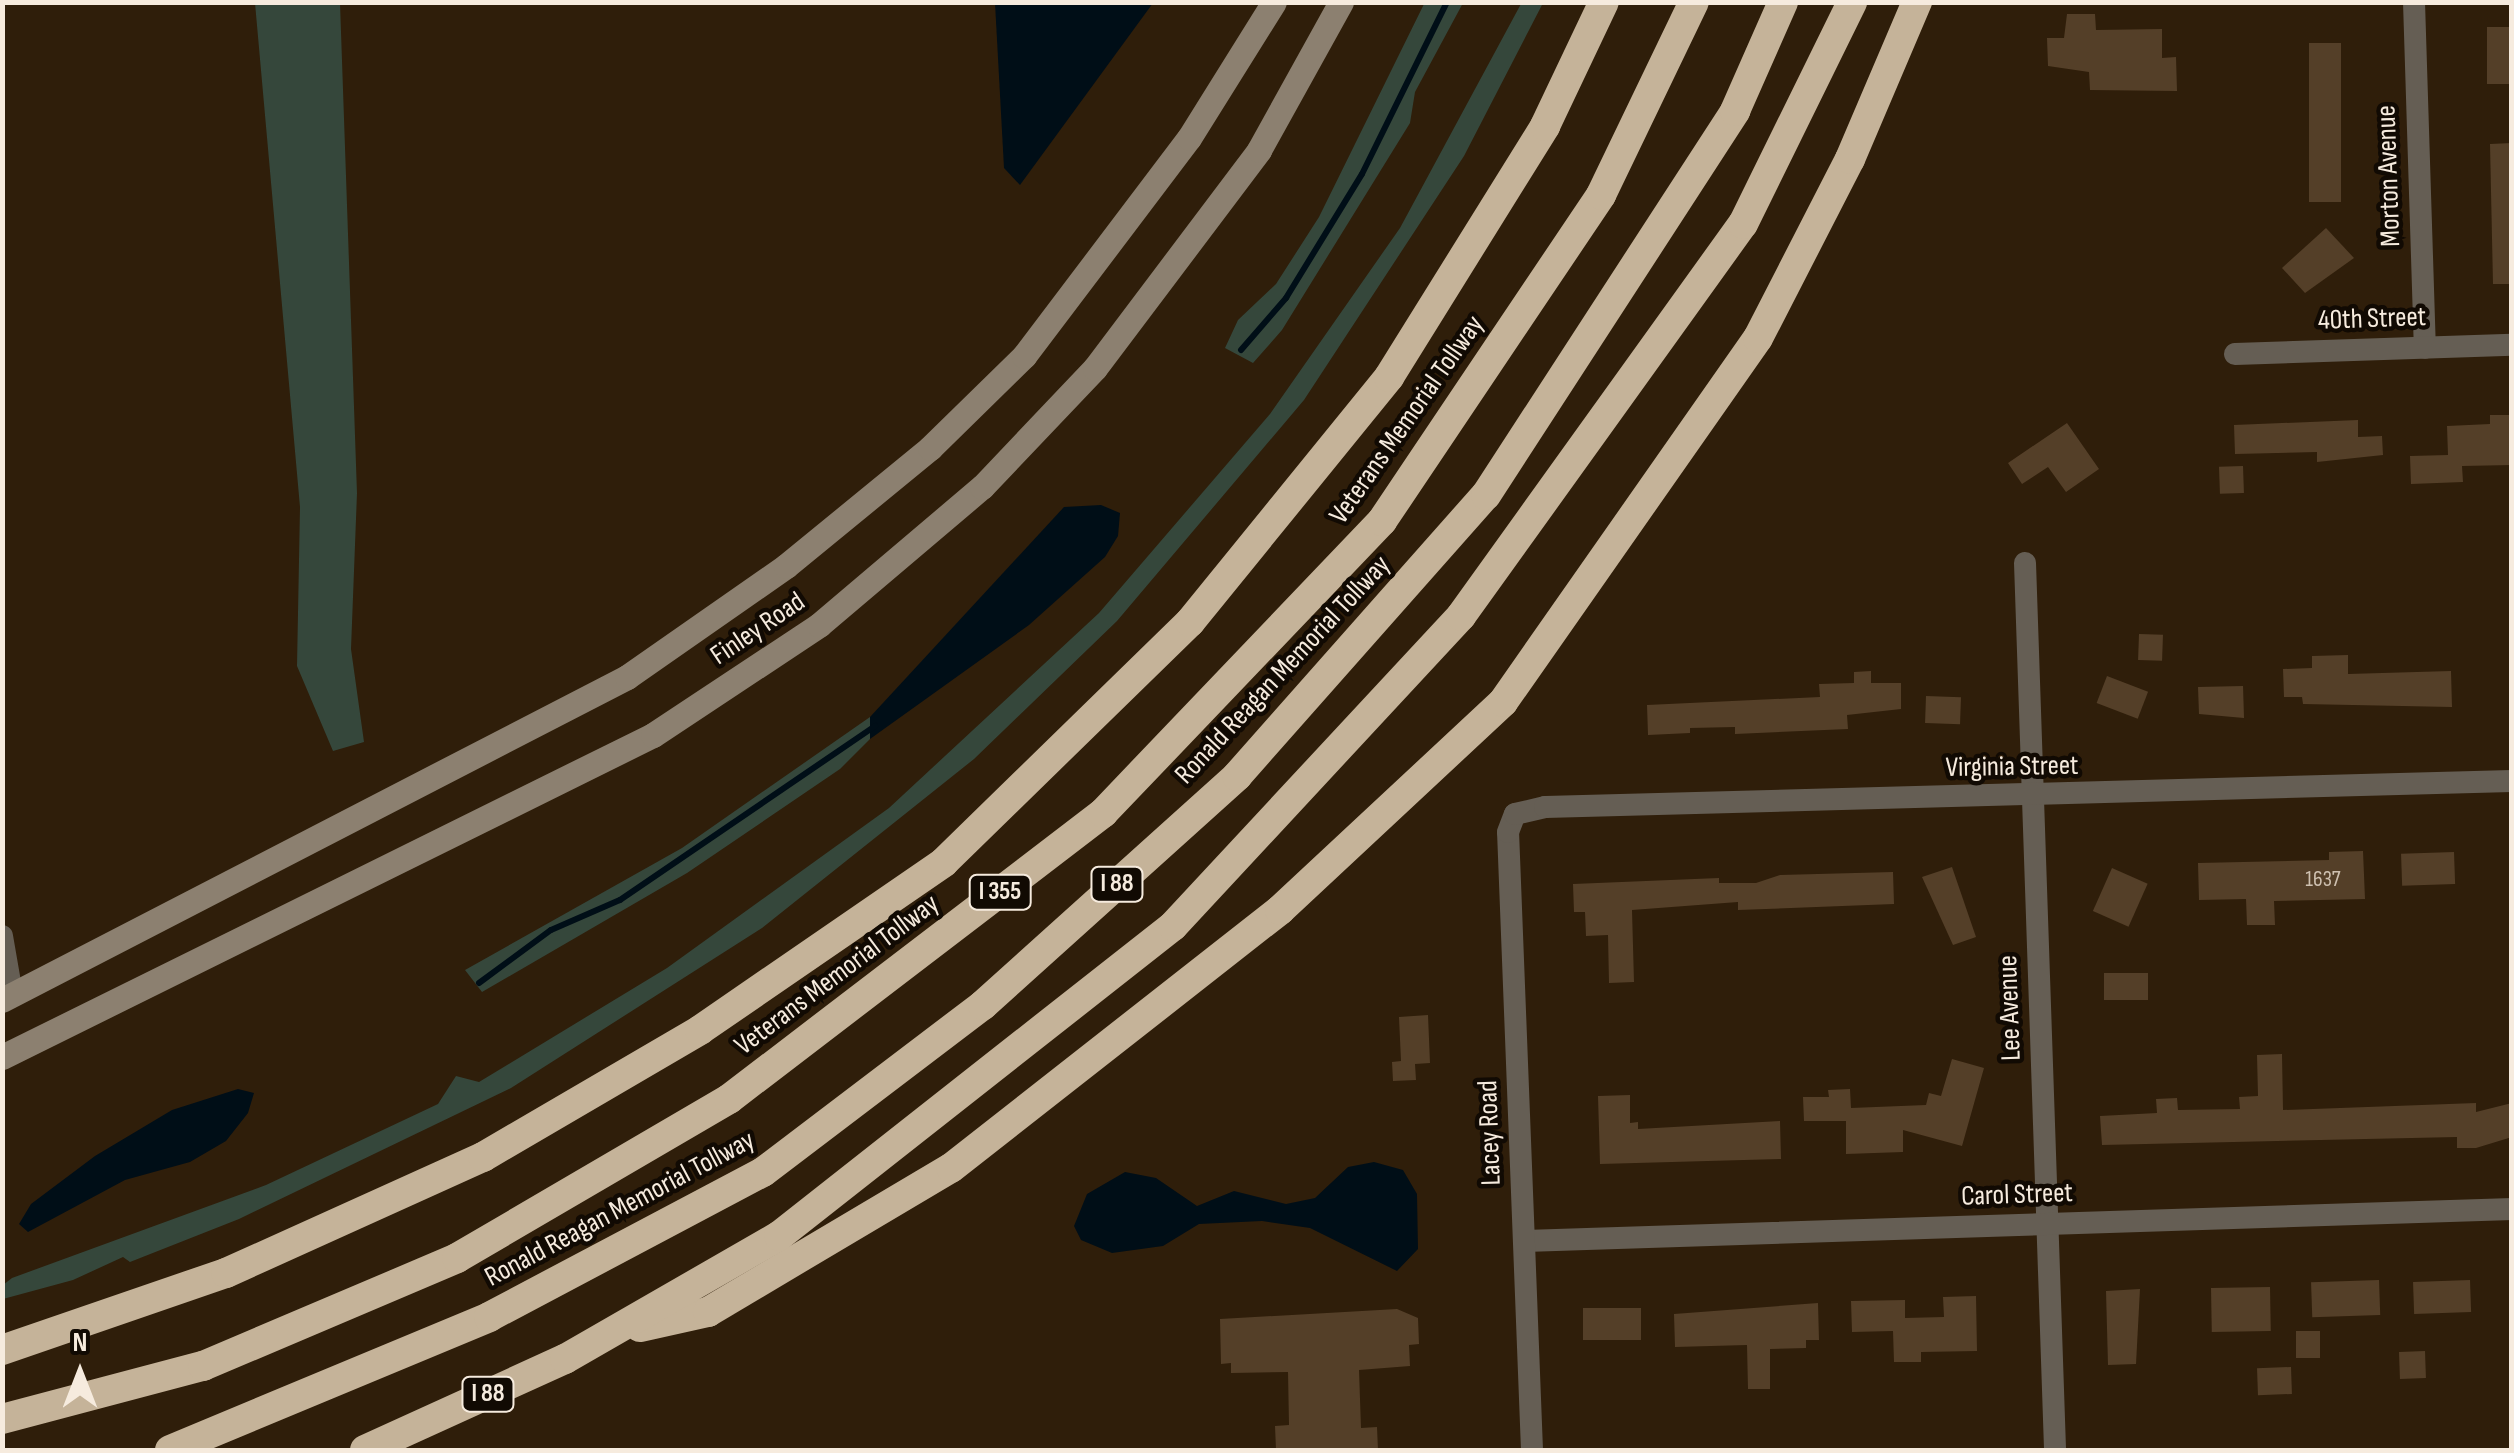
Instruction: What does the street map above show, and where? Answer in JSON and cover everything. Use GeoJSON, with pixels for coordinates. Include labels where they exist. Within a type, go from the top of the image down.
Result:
{"type":"FeatureCollection","features":[{"type":"Feature","properties":{"kind":"highway"},"geometry":{"type":"LineString","coordinates":[[1545,126],[1584,2]]}},
{"type":"Feature","properties":{"kind":"highway","name":"Veterans Memorial Tollway"},"geometry":{"type":"LineString","coordinates":[[2,1350],[226,1272],[483,1157],[700,1030],[944,862],[1190,622],[1389,377],[1545,126],[1604,2]]}},
{"type":"Feature","properties":{"kind":"highway","name":"Veterans Memorial Tollway"},"geometry":{"type":"LineString","coordinates":[[2,1419],[203,1366],[457,1258],[729,1099],[1103,813],[1382,520],[1601,195],[1694,2]]}},
{"type":"Feature","properties":{"kind":"highway","name":"Ronald Reagan Memorial Tollway"},"geometry":{"type":"LineString","coordinates":[[170,1450],[489,1317],[763,1172],[983,1005],[1237,776],[1486,495],[1735,111],[1782,2]]}},
{"type":"Feature","properties":{"kind":"highway","name":"I 88"},"geometry":{"type":"LineString","coordinates":[[366,1450],[608,1334],[779,1236],[1173,926],[1461,616],[1743,224],[1852,2]]}},
{"type":"Feature","properties":{"kind":"highway"},"geometry":{"type":"LineString","coordinates":[[608,1334],[708,1312],[951,1168],[1280,910],[1502,702],[1758,338],[1850,159],[1916,2]]}},
{"type":"Feature","properties":{"kind":"main road","name":"Finley Road"},"geometry":{"type":"LineString","coordinates":[[7,997],[627,677],[786,566],[930,448],[1024,356],[1189,138],[1274,2]]}},
{"type":"Feature","properties":{"kind":"main road","name":"Finley Road"},"geometry":{"type":"LineString","coordinates":[[2,1057],[653,735],[820,625],[982,487],[1095,368],[1259,150],[1341,2]]}},
{"type":"Feature","properties":{"kind":"street","name":"Morton Avenue"},"geometry":{"type":"LineString","coordinates":[[2414,2],[2425,348]]}},
{"type":"Feature","properties":{"kind":"street","name":"40th Street"},"geometry":{"type":"LineString","coordinates":[[2235,354],[2512,345]]}},
{"type":"Feature","properties":{"kind":"street","name":"Lee Avenue"},"geometry":{"type":"LineString","coordinates":[[2025,563],[2055,1450]]}},
{"type":"Feature","properties":{"kind":"street","name":"Virginia Street"},"geometry":{"type":"LineString","coordinates":[[1515,814],[1545,807],[2033,797],[2512,781]]}},
{"type":"Feature","properties":{"kind":"street","name":"Lacey Road"},"geometry":{"type":"LineString","coordinates":[[1515,814],[1508,832],[1532,1450]]}},
{"type":"Feature","properties":{"kind":"street"},"geometry":{"type":"LineString","coordinates":[[2,936],[7,997]]}},
{"type":"Feature","properties":{"kind":"street","name":"Carol Street"},"geometry":{"type":"LineString","coordinates":[[1525,1242],[2512,1208]]}},
{"type":"Feature","properties":{"kind":"green space"},"geometry":{"type":"Polygon","coordinates":[[[1425,2],[1463,3],[1415,92],[1410,123],[1282,330],[1253,363],[1225,348],[1238,320],[1276,284],[1319,217],[1425,2]]]}},
{"type":"Feature","properties":{"kind":"green space"},"geometry":{"type":"Polygon","coordinates":[[[1522,2],[1543,3],[1464,156],[1304,400],[1117,621],[974,759],[762,928],[511,1088],[239,1219],[130,1262],[123,1257],[73,1280],[3,1299],[3,1285],[12,1278],[266,1185],[438,1104],[456,1076],[479,1082],[667,968],[889,808],[1099,613],[1270,414],[1400,228],[1522,2]]]}},
{"type":"Feature","properties":{"kind":"green space"},"geometry":{"type":"Polygon","coordinates":[[[255,3],[340,3],[357,493],[351,649],[364,742],[333,751],[297,666],[300,507],[255,3]]]}},
{"type":"Feature","properties":{"kind":"green space"},"geometry":{"type":"Polygon","coordinates":[[[870,717],[870,739],[840,769],[687,873],[482,992],[465,970],[682,848],[870,717]]]}},
{"type":"Feature","properties":{"kind":"shaded area"},"geometry":{"type":"Polygon","coordinates":[[[995,3],[1153,3],[1020,185],[1004,168],[995,3]]]}},
{"type":"Feature","properties":{"kind":"shaded area"},"geometry":{"type":"Polygon","coordinates":[[[1101,505],[1120,513],[1118,536],[1105,557],[1029,625],[870,739],[870,717],[1064,507],[1101,505]]]}},
{"type":"Feature","properties":{"kind":"shaded area"},"geometry":{"type":"Polygon","coordinates":[[[238,1089],[254,1093],[248,1113],[226,1141],[190,1162],[125,1180],[28,1232],[19,1224],[31,1204],[95,1156],[172,1110],[238,1089]]]}},
{"type":"Feature","properties":{"kind":"shaded area"},"geometry":{"type":"Polygon","coordinates":[[[1374,1162],[1403,1170],[1417,1194],[1418,1249],[1397,1271],[1310,1228],[1262,1221],[1199,1224],[1163,1246],[1112,1253],[1081,1240],[1074,1226],[1087,1194],[1125,1172],[1156,1178],[1197,1206],[1234,1191],[1286,1204],[1315,1198],[1348,1167],[1374,1162]]]}},
{"type":"Feature","properties":{"kind":"building"},"geometry":{"type":"Polygon","coordinates":[[[2067,14],[2095,14],[2096,30],[2162,29],[2162,58],[2176,57],[2177,91],[2090,90],[2089,72],[2048,66],[2047,38],[2064,38],[2067,14]]]}},
{"type":"Feature","properties":{"kind":"building"},"geometry":{"type":"Polygon","coordinates":[[[2487,27],[2512,27],[2512,84],[2487,84],[2487,27]]]}},
{"type":"Feature","properties":{"kind":"building"},"geometry":{"type":"Polygon","coordinates":[[[2309,43],[2341,43],[2341,202],[2309,202],[2309,43]]]}},
{"type":"Feature","properties":{"kind":"building"},"geometry":{"type":"Polygon","coordinates":[[[2512,143],[2512,284],[2493,284],[2490,144],[2512,143]]]}},
{"type":"Feature","properties":{"kind":"building"},"geometry":{"type":"Polygon","coordinates":[[[2326,228],[2354,258],[2305,293],[2282,268],[2326,228]]]}},
{"type":"Feature","properties":{"kind":"building"},"geometry":{"type":"Polygon","coordinates":[[[2490,415],[2512,415],[2512,465],[2462,466],[2463,482],[2411,484],[2410,456],[2448,455],[2447,426],[2490,424],[2490,415]]]}},
{"type":"Feature","properties":{"kind":"building"},"geometry":{"type":"Polygon","coordinates":[[[2358,420],[2358,437],[2382,436],[2383,455],[2317,462],[2317,452],[2235,454],[2234,425],[2358,420]]]}},
{"type":"Feature","properties":{"kind":"building"},"geometry":{"type":"Polygon","coordinates":[[[2067,423],[2099,469],[2066,492],[2048,467],[2022,484],[2008,463],[2067,423]]]}},
{"type":"Feature","properties":{"kind":"building"},"geometry":{"type":"Polygon","coordinates":[[[2243,466],[2244,493],[2220,494],[2219,467],[2243,466]]]}},
{"type":"Feature","properties":{"kind":"building"},"geometry":{"type":"Polygon","coordinates":[[[2139,634],[2163,635],[2162,661],[2138,660],[2139,634]]]}},
{"type":"Feature","properties":{"kind":"building"},"geometry":{"type":"Polygon","coordinates":[[[2348,655],[2348,674],[2451,671],[2452,707],[2303,704],[2302,697],[2284,697],[2283,669],[2312,668],[2312,656],[2348,655]]]}},
{"type":"Feature","properties":{"kind":"building"},"geometry":{"type":"Polygon","coordinates":[[[1871,671],[1871,683],[1901,683],[1901,709],[1847,715],[1848,729],[1735,734],[1735,727],[1690,728],[1690,733],[1648,735],[1647,705],[1820,697],[1819,684],[1854,683],[1854,672],[1871,671]]]}},
{"type":"Feature","properties":{"kind":"building"},"geometry":{"type":"Polygon","coordinates":[[[2107,676],[2148,692],[2138,719],[2097,703],[2107,676]]]}},
{"type":"Feature","properties":{"kind":"building"},"geometry":{"type":"Polygon","coordinates":[[[2243,686],[2244,718],[2199,714],[2198,687],[2243,686]]]}},
{"type":"Feature","properties":{"kind":"building"},"geometry":{"type":"Polygon","coordinates":[[[1926,696],[1961,697],[1960,724],[1925,723],[1926,696]]]}},
{"type":"Feature","properties":{"kind":"building"},"geometry":{"type":"Polygon","coordinates":[[[2363,851],[2365,899],[2274,901],[2275,925],[2247,925],[2246,899],[2199,900],[2198,863],[2329,860],[2329,852],[2363,851]]]}},
{"type":"Feature","properties":{"kind":"building"},"geometry":{"type":"Polygon","coordinates":[[[2454,852],[2455,884],[2402,886],[2401,854],[2454,852]]]}},
{"type":"Feature","properties":{"kind":"building"},"geometry":{"type":"Polygon","coordinates":[[[1952,867],[1976,937],[1953,945],[1922,877],[1952,867]]]}},
{"type":"Feature","properties":{"kind":"building"},"geometry":{"type":"Polygon","coordinates":[[[2112,868],[2148,884],[2129,927],[2093,911],[2112,868]]]}},
{"type":"Feature","properties":{"kind":"building"},"geometry":{"type":"Polygon","coordinates":[[[1893,872],[1894,904],[1738,910],[1738,902],[1632,910],[1634,982],[1609,983],[1608,935],[1586,936],[1585,912],[1574,912],[1573,884],[1719,878],[1719,883],[1756,883],[1780,875],[1893,872]]]}},
{"type":"Feature","properties":{"kind":"building"},"geometry":{"type":"Polygon","coordinates":[[[2104,973],[2148,973],[2148,1000],[2104,1000],[2104,973]]]}},
{"type":"Feature","properties":{"kind":"building"},"geometry":{"type":"Polygon","coordinates":[[[1428,1015],[1430,1063],[1415,1064],[1416,1080],[1393,1081],[1392,1062],[1401,1061],[1399,1017],[1428,1015]]]}},
{"type":"Feature","properties":{"kind":"building"},"geometry":{"type":"Polygon","coordinates":[[[2282,1054],[2283,1110],[2476,1103],[2476,1112],[2512,1103],[2512,1137],[2476,1148],[2457,1148],[2457,1137],[2102,1145],[2100,1116],[2157,1113],[2156,1099],[2177,1098],[2178,1110],[2240,1109],[2239,1097],[2258,1096],[2257,1055],[2282,1054]]]}},
{"type":"Feature","properties":{"kind":"building"},"geometry":{"type":"Polygon","coordinates":[[[1952,1059],[1984,1068],[1962,1146],[1903,1130],[1903,1152],[1846,1154],[1846,1121],[1804,1121],[1803,1097],[1829,1097],[1828,1090],[1850,1089],[1851,1108],[1926,1105],[1929,1093],[1941,1096],[1952,1059]]]}},
{"type":"Feature","properties":{"kind":"building"},"geometry":{"type":"Polygon","coordinates":[[[1630,1095],[1630,1123],[1638,1122],[1638,1129],[1780,1121],[1781,1159],[1600,1164],[1598,1096],[1630,1095]]]}},
{"type":"Feature","properties":{"kind":"building"},"geometry":{"type":"Polygon","coordinates":[[[2379,1280],[2380,1315],[2312,1317],[2311,1282],[2379,1280]]]}},
{"type":"Feature","properties":{"kind":"building"},"geometry":{"type":"Polygon","coordinates":[[[2470,1280],[2471,1312],[2414,1314],[2413,1282],[2470,1280]]]}},
{"type":"Feature","properties":{"kind":"building"},"geometry":{"type":"Polygon","coordinates":[[[2270,1287],[2271,1331],[2212,1332],[2211,1288],[2270,1287]]]}},
{"type":"Feature","properties":{"kind":"building"},"geometry":{"type":"Polygon","coordinates":[[[2140,1289],[2136,1364],[2108,1365],[2106,1291],[2140,1289]]]}},
{"type":"Feature","properties":{"kind":"building"},"geometry":{"type":"Polygon","coordinates":[[[1976,1296],[1977,1351],[1921,1352],[1921,1362],[1894,1362],[1893,1331],[1852,1332],[1851,1301],[1905,1300],[1905,1318],[1944,1317],[1943,1297],[1976,1296]]]}},
{"type":"Feature","properties":{"kind":"building"},"geometry":{"type":"Polygon","coordinates":[[[1818,1303],[1819,1340],[1806,1340],[1806,1348],[1770,1349],[1770,1389],[1748,1389],[1747,1345],[1675,1347],[1674,1314],[1818,1303]]]}},
{"type":"Feature","properties":{"kind":"building"},"geometry":{"type":"Polygon","coordinates":[[[1583,1308],[1641,1308],[1641,1340],[1583,1340],[1583,1308]]]}},
{"type":"Feature","properties":{"kind":"building"},"geometry":{"type":"Polygon","coordinates":[[[1397,1309],[1418,1318],[1419,1344],[1409,1345],[1410,1366],[1359,1370],[1361,1428],[1377,1427],[1378,1450],[1276,1450],[1275,1426],[1289,1425],[1288,1372],[1231,1373],[1231,1363],[1221,1364],[1220,1319],[1397,1309]]]}},
{"type":"Feature","properties":{"kind":"building"},"geometry":{"type":"Polygon","coordinates":[[[2296,1331],[2320,1331],[2320,1358],[2296,1358],[2296,1331]]]}},
{"type":"Feature","properties":{"kind":"building"},"geometry":{"type":"Polygon","coordinates":[[[2425,1351],[2426,1378],[2400,1379],[2399,1352],[2425,1351]]]}},
{"type":"Feature","properties":{"kind":"building"},"geometry":{"type":"Polygon","coordinates":[[[2291,1367],[2292,1394],[2258,1395],[2257,1368],[2291,1367]]]}},
{"type":"Feature","properties":{"kind":"waterway"},"geometry":{"type":"LineString","coordinates":[[1241,350],[1286,298],[1362,174],[1447,2]]}},
{"type":"Feature","properties":{"kind":"waterway"},"geometry":{"type":"LineString","coordinates":[[479,983],[551,930],[620,900],[875,726]]}}]}
